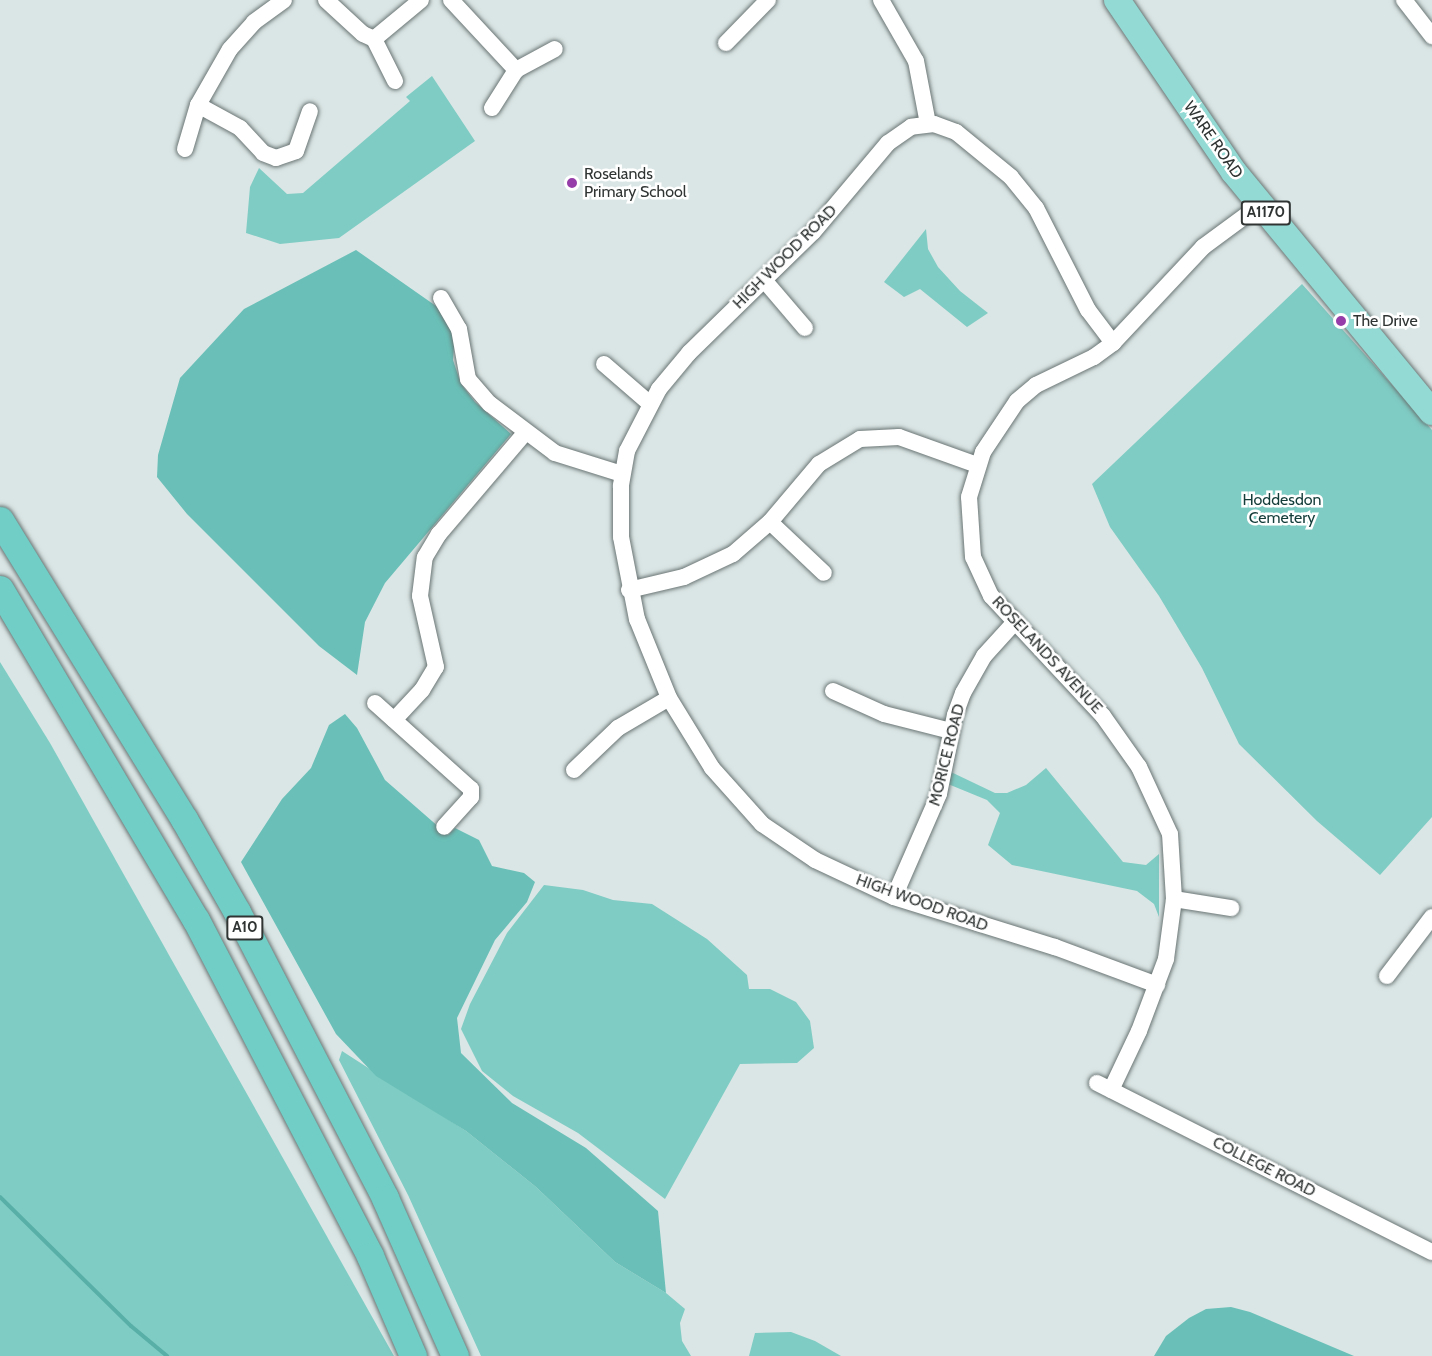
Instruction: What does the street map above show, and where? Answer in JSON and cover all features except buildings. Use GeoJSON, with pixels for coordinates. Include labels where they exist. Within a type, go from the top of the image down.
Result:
{"type":"FeatureCollection","features":[{"type":"Feature","properties":{"kind":"highway","name":"A10"},"geometry":{"type":"LineString","coordinates":[[0,520],[184,819],[237,912],[385,1198],[456,1356]]}},
{"type":"Feature","properties":{"kind":"highway","name":"A10"},"geometry":{"type":"LineString","coordinates":[[0,589],[196,920],[370,1256],[413,1356]]}},
{"type":"Feature","properties":{"kind":"main road","name":"WARE ROAD"},"geometry":{"type":"LineString","coordinates":[[1117,0],[1260,205],[1429,402]]}},
{"type":"Feature","properties":{"kind":"street"},"geometry":{"type":"LineString","coordinates":[[185,149],[198,105],[240,36],[266,11],[284,0]]}},
{"type":"Feature","properties":{"kind":"street"},"geometry":{"type":"LineString","coordinates":[[326,0],[363,34],[374,39],[395,81]]}},
{"type":"Feature","properties":{"kind":"street"},"geometry":{"type":"LineString","coordinates":[[374,39],[421,0]]}},
{"type":"Feature","properties":{"kind":"street"},"geometry":{"type":"LineString","coordinates":[[451,0],[516,70]]}},
{"type":"Feature","properties":{"kind":"street"},"geometry":{"type":"LineString","coordinates":[[726,43],[768,0]]}},
{"type":"Feature","properties":{"kind":"street"},"geometry":{"type":"LineString","coordinates":[[881,0],[916,61],[928,124],[962,135],[1024,192],[1049,229],[1088,310],[1113,343]]}},
{"type":"Feature","properties":{"kind":"street"},"geometry":{"type":"LineString","coordinates":[[1404,0],[1432,36]]}},
{"type":"Feature","properties":{"kind":"street"},"geometry":{"type":"LineString","coordinates":[[492,108],[516,70],[555,49]]}},
{"type":"Feature","properties":{"kind":"street"},"geometry":{"type":"LineString","coordinates":[[198,105],[240,128],[263,153],[276,158],[296,151],[310,111]]}},
{"type":"Feature","properties":{"kind":"street","name":"HIGH WOOD ROAD"},"geometry":{"type":"LineString","coordinates":[[928,124],[905,130],[888,143],[822,222],[689,353],[649,403],[631,440],[622,474],[620,510],[629,590],[646,646],[669,698],[712,768],[762,824],[814,860],[894,897],[1055,947],[1157,985]]}},
{"type":"Feature","properties":{"kind":"street","name":"ROSELANDS AVENUE"},"geometry":{"type":"LineString","coordinates":[[1104,1086],[1157,985],[1170,940],[1174,899],[1170,834],[1139,767],[1085,693],[1014,623],[991,596],[970,547],[969,497],[977,465],[995,429],[1027,392],[1113,343],[1203,246],[1260,205]]}},
{"type":"Feature","properties":{"kind":"street"},"geometry":{"type":"LineString","coordinates":[[764,280],[805,328]]}},
{"type":"Feature","properties":{"kind":"street"},"geometry":{"type":"LineString","coordinates":[[441,298],[459,328],[463,365],[472,385],[525,433],[563,456],[622,474]]}},
{"type":"Feature","properties":{"kind":"street"},"geometry":{"type":"LineString","coordinates":[[604,364],[649,403]]}},
{"type":"Feature","properties":{"kind":"street"},"geometry":{"type":"LineString","coordinates":[[394,720],[422,690],[435,667],[436,653],[420,596],[425,557],[439,534],[525,433]]}},
{"type":"Feature","properties":{"kind":"street"},"geometry":{"type":"LineString","coordinates":[[629,590],[684,577],[716,564],[744,546],[770,522],[819,464],[860,439],[899,437],[977,465]]}},
{"type":"Feature","properties":{"kind":"street"},"geometry":{"type":"LineString","coordinates":[[770,522],[825,573]]}},
{"type":"Feature","properties":{"kind":"street","name":"MORICE ROAD"},"geometry":{"type":"LineString","coordinates":[[894,897],[936,802],[951,731],[973,673],[1014,623]]}},
{"type":"Feature","properties":{"kind":"street"},"geometry":{"type":"LineString","coordinates":[[833,691],[884,714],[951,731]]}},
{"type":"Feature","properties":{"kind":"street"},"geometry":{"type":"LineString","coordinates":[[574,770],[618,728],[669,698]]}},
{"type":"Feature","properties":{"kind":"street"},"geometry":{"type":"LineString","coordinates":[[375,703],[471,789],[471,797],[444,827]]}},
{"type":"Feature","properties":{"kind":"street"},"geometry":{"type":"LineString","coordinates":[[1174,899],[1231,908]]}},
{"type":"Feature","properties":{"kind":"street"},"geometry":{"type":"LineString","coordinates":[[1387,976],[1432,917]]}},
{"type":"Feature","properties":{"kind":"street","name":"COLLEGE ROAD"},"geometry":{"type":"LineString","coordinates":[[1104,1086],[1431,1249]]}},
{"type":"Feature","properties":{"kind":"green space"},"geometry":{"type":"Polygon","coordinates":[[[432,76],[475,141],[339,238],[280,244],[246,233],[250,187],[259,168],[287,194],[303,193],[410,101],[406,97],[432,76]]]}},
{"type":"Feature","properties":{"kind":"green space"},"geometry":{"type":"Polygon","coordinates":[[[926,229],[928,249],[938,267],[960,291],[988,313],[967,327],[920,289],[904,297],[884,282],[926,229]]]}},
{"type":"Feature","properties":{"kind":"green space","name":"Hoddesdon Cemetery"},"geometry":{"type":"Polygon","coordinates":[[[1302,284],[1432,430],[1432,817],[1380,875],[1317,821],[1239,744],[1202,668],[1159,596],[1110,527],[1092,484],[1302,284]]]}},
{"type":"Feature","properties":{"kind":"green space"},"geometry":{"type":"Polygon","coordinates":[[[0,662],[50,743],[394,1356],[0,1356],[0,662]]]}},
{"type":"Feature","properties":{"kind":"green space"},"geometry":{"type":"Polygon","coordinates":[[[1046,768],[1123,862],[1146,865],[1159,854],[1159,917],[1154,904],[1137,891],[1012,865],[988,845],[1000,813],[987,800],[948,784],[951,772],[995,793],[1007,793],[1026,785],[1046,768]]]}},
{"type":"Feature","properties":{"kind":"green space"},"geometry":{"type":"Polygon","coordinates":[[[544,885],[583,890],[613,900],[652,904],[707,939],[747,975],[749,989],[770,989],[796,1002],[810,1021],[814,1048],[797,1063],[740,1064],[665,1199],[578,1133],[513,1096],[482,1071],[461,1029],[470,1004],[507,933],[544,885]]]}},
{"type":"Feature","properties":{"kind":"green space"},"geometry":{"type":"Polygon","coordinates":[[[342,1051],[466,1131],[536,1187],[615,1262],[666,1293],[685,1309],[680,1323],[682,1341],[691,1356],[481,1356],[408,1195],[339,1060],[342,1051]]]}},
{"type":"Feature","properties":{"kind":"green space"},"geometry":{"type":"Polygon","coordinates":[[[791,1332],[815,1341],[841,1356],[749,1356],[755,1333],[791,1332]]]}},
{"type":"Feature","properties":{"kind":"shaded area"},"geometry":{"type":"Polygon","coordinates":[[[356,250],[456,320],[453,360],[461,384],[475,402],[511,434],[385,583],[365,622],[357,675],[319,646],[187,514],[157,477],[158,455],[180,378],[244,309],[356,250]]]}},
{"type":"Feature","properties":{"kind":"shaded area"},"geometry":{"type":"Polygon","coordinates":[[[345,714],[357,728],[385,780],[448,835],[455,828],[479,840],[492,866],[524,873],[535,882],[527,902],[495,940],[457,1018],[461,1053],[512,1103],[586,1148],[658,1211],[666,1293],[615,1262],[536,1187],[466,1131],[376,1076],[336,1034],[241,862],[282,799],[311,768],[329,725],[345,714]]]}},
{"type":"Feature","properties":{"kind":"shaded area"},"geometry":{"type":"Polygon","coordinates":[[[1231,1307],[1250,1312],[1354,1356],[1154,1356],[1166,1336],[1189,1318],[1206,1309],[1231,1307]]]}},
{"type":"Feature","properties":{"kind":"waterway"},"geometry":{"type":"LineString","coordinates":[[0,1197],[131,1326],[167,1356]]}},
{"type":"Feature","properties":{"kind":"place","name":"Roselands Primary School"},"geometry":{"type":"Point","coordinates":[572,183]}},
{"type":"Feature","properties":{"kind":"place","name":"The Drive"},"geometry":{"type":"Point","coordinates":[1341,321]}}]}
